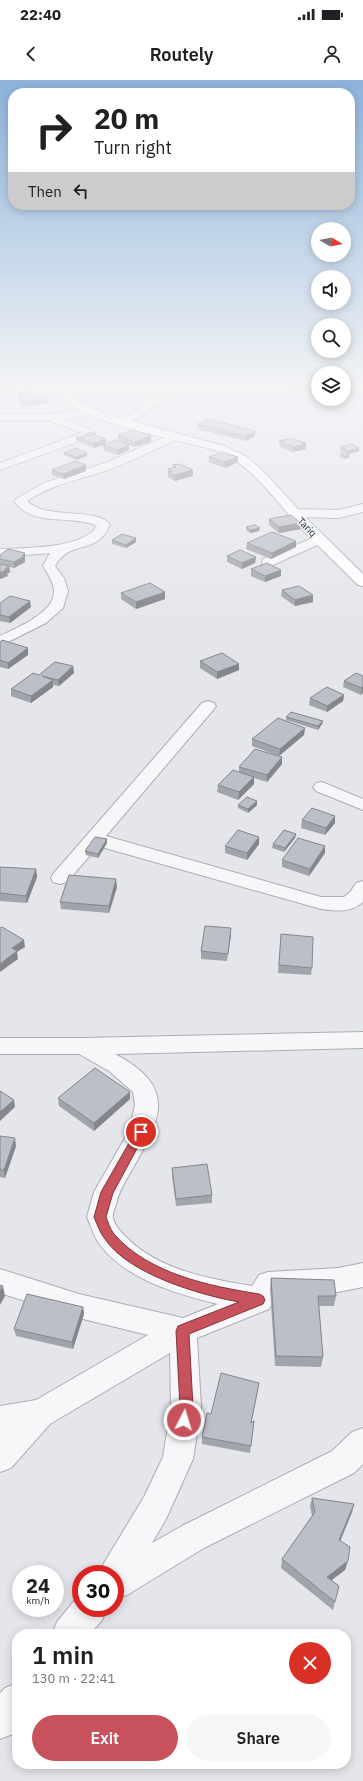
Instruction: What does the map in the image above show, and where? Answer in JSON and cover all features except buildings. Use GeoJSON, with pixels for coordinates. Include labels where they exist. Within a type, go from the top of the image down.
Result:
{"type":"FeatureCollection","features":[{"type":"Feature","properties":{"kind":"main road","name":"Tariq"},"geometry":{"type":"LineString","coordinates":[[249,465],[261,475],[294,513],[363,582]]}},
{"type":"Feature","properties":{"kind":"street"},"geometry":{"type":"LineString","coordinates":[[0,553],[67,547],[98,536],[103,530],[104,525],[98,520],[54,516],[28,509],[20,501],[31,492],[107,465]]}},
{"type":"Feature","properties":{"kind":"street"},"geometry":{"type":"LineString","coordinates":[[294,513],[339,514],[363,508]]}},
{"type":"Feature","properties":{"kind":"street"},"geometry":{"type":"LineString","coordinates":[[268,562],[320,539]]}},
{"type":"Feature","properties":{"kind":"street"},"geometry":{"type":"LineString","coordinates":[[0,642],[41,620],[58,606],[61,591],[58,578],[49,566],[55,555],[67,547]]}},
{"type":"Feature","properties":{"kind":"street"},"geometry":{"type":"LineString","coordinates":[[60,878],[208,706]]}},
{"type":"Feature","properties":{"kind":"street"},"geometry":{"type":"LineString","coordinates":[[322,787],[363,805]]}},
{"type":"Feature","properties":{"kind":"street"},"geometry":{"type":"LineString","coordinates":[[94,838],[117,846],[322,903],[352,903],[359,896],[363,887]]}},
{"type":"Feature","properties":{"kind":"street"},"geometry":{"type":"LineString","coordinates":[[0,1046],[83,1046],[363,1040]]}},
{"type":"Feature","properties":{"kind":"street"},"geometry":{"type":"LineString","coordinates":[[83,1046],[117,1065],[144,1089],[146,1105],[141,1132],[107,1192],[100,1217],[109,1236],[128,1254],[155,1271],[218,1293],[259,1300]]}},
{"type":"Feature","properties":{"kind":"street"},"geometry":{"type":"LineString","coordinates":[[0,1457],[40,1414],[74,1395],[106,1374],[183,1331],[259,1300],[268,1284],[338,1280],[363,1275]]}},
{"type":"Feature","properties":{"kind":"street"},"geometry":{"type":"LineString","coordinates":[[0,1281],[78,1306],[183,1331]]}},
{"type":"Feature","properties":{"kind":"street"},"geometry":{"type":"LineString","coordinates":[[120,1565],[155,1508],[178,1459],[186,1407],[183,1331]]}},
{"type":"Feature","properties":{"kind":"street"},"geometry":{"type":"LineString","coordinates":[[0,1421],[40,1414]]}},
{"type":"Feature","properties":{"kind":"street"},"geometry":{"type":"LineString","coordinates":[[124,1578],[193,1537],[343,1462],[363,1443]]}},
{"type":"Feature","properties":{"kind":"street"},"geometry":{"type":"LineString","coordinates":[[73,1629],[83,1617]]}},
{"type":"Feature","properties":{"kind":"street"},"geometry":{"type":"LineString","coordinates":[[0,1721],[12,1706]]}},
{"type":"Feature","properties":{"kind":"route"},"geometry":{"type":"LineString","coordinates":[[141,1132],[107,1192],[100,1217],[109,1236],[128,1254],[155,1271],[218,1293],[259,1300],[183,1331],[186,1407],[184,1420]]}}]}
